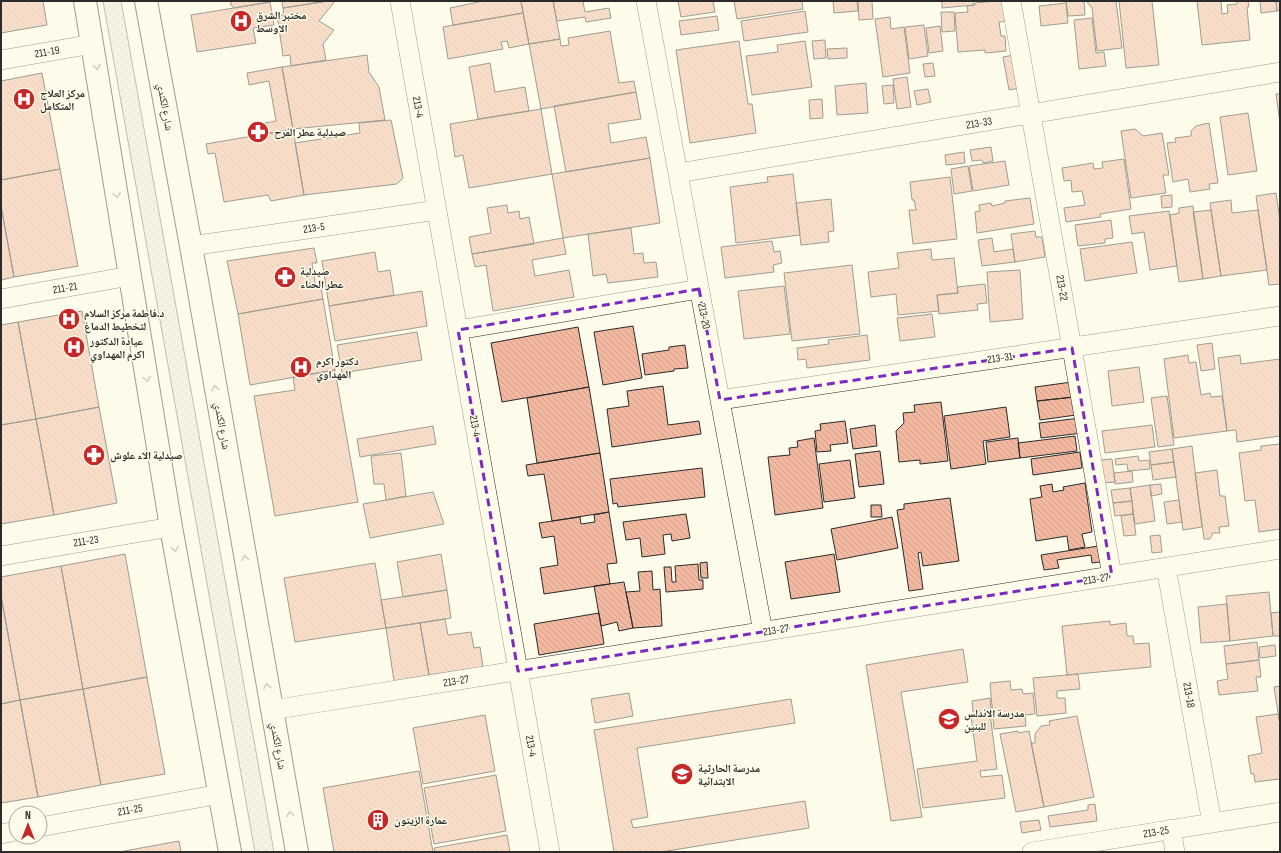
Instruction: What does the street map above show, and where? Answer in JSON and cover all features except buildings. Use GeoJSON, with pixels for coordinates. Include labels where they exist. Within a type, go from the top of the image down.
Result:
{"type":"FeatureCollection","features":[{"type":"Feature","properties":{"kind":"street"},"geometry":{"type":"LineString","coordinates":[[85,1],[171,527],[230,852]]}},
{"type":"Feature","properties":{"kind":"street","name":"شارع الكندي"},"geometry":{"type":"LineString","coordinates":[[146,1],[191,246],[297,852]]}},
{"type":"Feature","properties":{"kind":"street","name":"213-4"},"geometry":{"type":"LineString","coordinates":[[400,1],[550,852]]}},
{"type":"Feature","properties":{"kind":"street","name":"213-20"},"geometry":{"type":"LineString","coordinates":[[646,1],[763,632]]}},
{"type":"Feature","properties":{"kind":"street","name":"213-22"},"geometry":{"type":"LineString","coordinates":[[1011,1],[1112,576]]}},
{"type":"Feature","properties":{"kind":"street","name":"211-19"},"geometry":{"type":"LineString","coordinates":[[1,60],[93,44]]}},
{"type":"Feature","properties":{"kind":"street","name":"213-33"},"geometry":{"type":"LineString","coordinates":[[678,173],[1280,72]]}},
{"type":"Feature","properties":{"kind":"street","name":"213-5"},"geometry":{"type":"LineString","coordinates":[[191,246],[437,210]]}},
{"type":"Feature","properties":{"kind":"street","name":"211-21"},"geometry":{"type":"LineString","coordinates":[[1,299],[130,276]]}},
{"type":"Feature","properties":{"kind":"street"},"geometry":{"type":"LineString","coordinates":[[458,330],[699,289]]}},
{"type":"Feature","properties":{"kind":"street","name":"213-31"},"geometry":{"type":"LineString","coordinates":[[720,400],[1280,316]]}},
{"type":"Feature","properties":{"kind":"street","name":"211-23"},"geometry":{"type":"LineString","coordinates":[[1,556],[171,527]]}},
{"type":"Feature","properties":{"kind":"street","name":"213-27"},"geometry":{"type":"LineString","coordinates":[[272,710],[1280,549]]}},
{"type":"Feature","properties":{"kind":"street","name":"213-18"},"geometry":{"type":"LineString","coordinates":[[1166,567],[1212,823]]}},
{"type":"Feature","properties":{"kind":"street","name":"211-25"},"geometry":{"type":"LineString","coordinates":[[48,826],[220,794]]}},
{"type":"Feature","properties":{"kind":"street","name":"213-25"},"geometry":{"type":"LineString","coordinates":[[1032,852],[1280,812]]}},
{"type":"Feature","properties":{"kind":"street"},"geometry":{"type":"LineString","coordinates":[[1171,829],[1175,852]]}},
{"type":"Feature","properties":{"kind":"highlighted area"},"geometry":{"type":"Polygon","coordinates":[[[699,289],[720,400],[1072,348],[1112,576],[518,671],[458,330],[699,289]]]}},
{"type":"Feature","properties":{"kind":"shaded area"},"geometry":{"type":"Polygon","coordinates":[[[103,1],[121,1],[274,852],[255,852],[103,1]]]}},
{"type":"Feature","properties":{"kind":"place","name":"مختبر الشرق الاوسط"},"geometry":{"type":"Point","coordinates":[241,21]}},
{"type":"Feature","properties":{"kind":"place","name":"مركز العلاج المتكامل"},"geometry":{"type":"Point","coordinates":[24,99]}},
{"type":"Feature","properties":{"kind":"place","name":"صيدلية عطر الفرح"},"geometry":{"type":"Point","coordinates":[258,132]}},
{"type":"Feature","properties":{"kind":"place","name":"صيدلية عطر الحناء"},"geometry":{"type":"Point","coordinates":[285,277]}},
{"type":"Feature","properties":{"kind":"place","name":"د.فاطمة مركز السلام لتخطيط الدماغ"},"geometry":{"type":"Point","coordinates":[69,319]}},
{"type":"Feature","properties":{"kind":"place","name":"عيادة الدكتور اكرم المهداوي"},"geometry":{"type":"Point","coordinates":[74,347]}},
{"type":"Feature","properties":{"kind":"place","name":"دكتور اكرم المهداوي"},"geometry":{"type":"Point","coordinates":[301,367]}},
{"type":"Feature","properties":{"kind":"place","name":"صيدلية الاء علوش"},"geometry":{"type":"Point","coordinates":[94,455]}},
{"type":"Feature","properties":{"kind":"place","name":"مدرسة الاندلس للبنين"},"geometry":{"type":"Point","coordinates":[949,719]}},
{"type":"Feature","properties":{"kind":"place","name":"مدرسة الحارثية الابتدائية"},"geometry":{"type":"Point","coordinates":[682,774]}},
{"type":"Feature","properties":{"kind":"place","name":"عمارة الزيتون"},"geometry":{"type":"Point","coordinates":[378,820]}}]}
